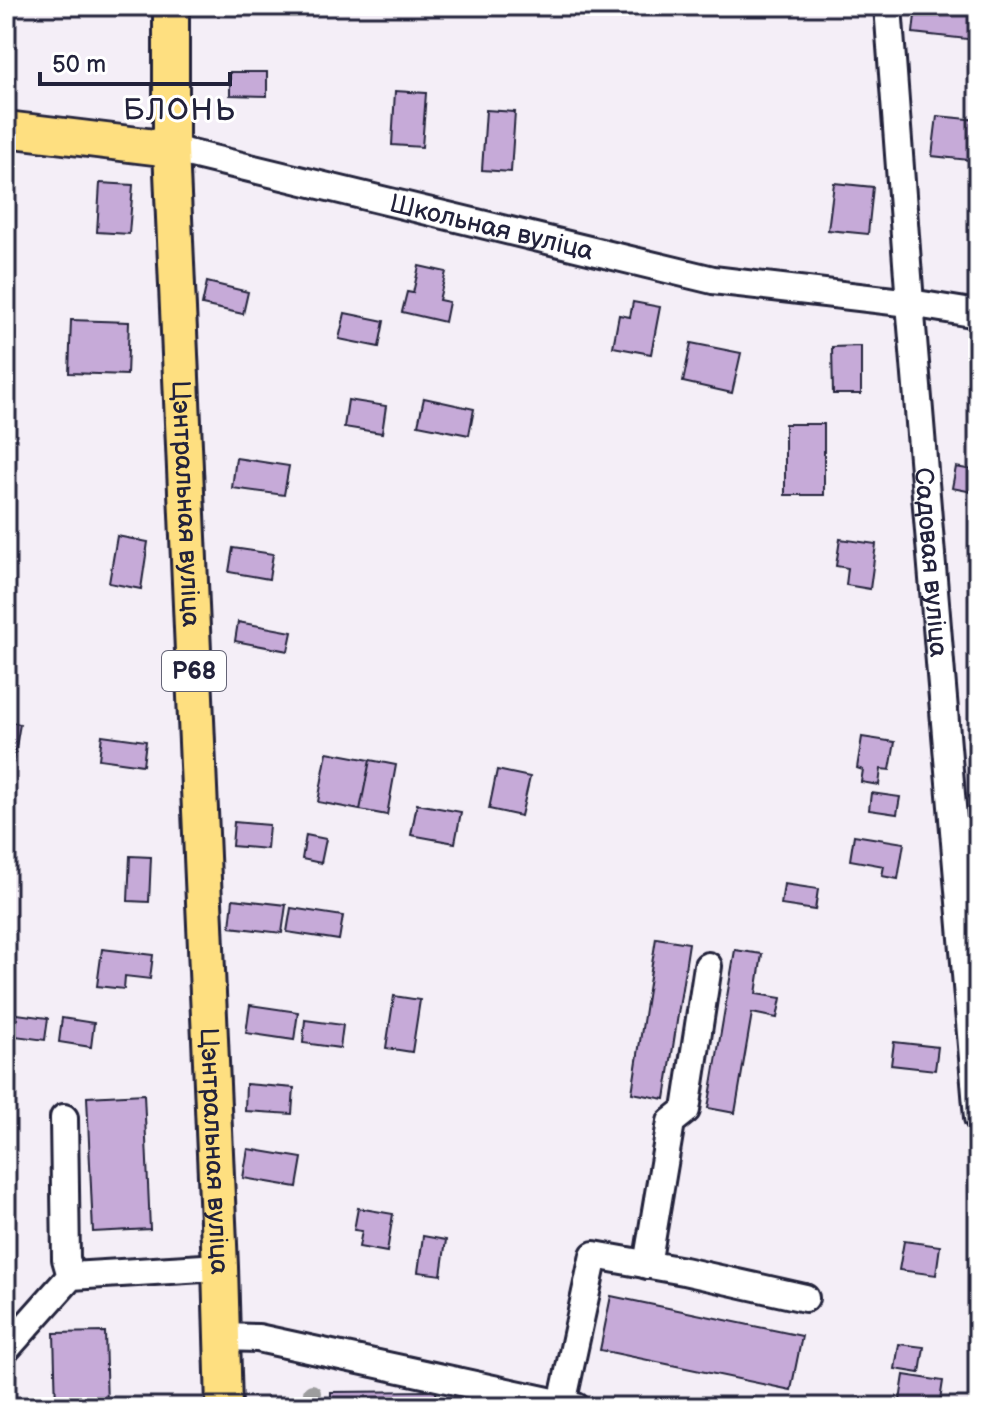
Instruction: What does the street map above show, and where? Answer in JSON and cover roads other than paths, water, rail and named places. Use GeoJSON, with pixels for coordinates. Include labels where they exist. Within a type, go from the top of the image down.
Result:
{"type":"FeatureCollection","features":[{"type":"Feature","properties":{"kind":"main road","name":"Цэнтральная вуліца"},"geometry":{"type":"LineString","coordinates":[[171,6],[171,149],[222,1337]]}},
{"type":"Feature","properties":{"kind":"main road","name":"Школьная вуліца"},"geometry":{"type":"LineString","coordinates":[[6,129],[171,149]]}},
{"type":"Feature","properties":{"kind":"main road","name":"Р68"},"geometry":{"type":"LineString","coordinates":[[222,1337],[224,1407]]}},
{"type":"Feature","properties":{"kind":"street","name":"Садовая вуліца"},"geometry":{"type":"LineString","coordinates":[[888,6],[978,1118]]}},
{"type":"Feature","properties":{"kind":"street","name":"Школьная вуліца"},"geometry":{"type":"LineString","coordinates":[[171,149],[713,280],[978,314]]}},
{"type":"Feature","properties":{"kind":"street"},"geometry":{"type":"LineString","coordinates":[[647,1265],[671,1122],[686,1110],[708,966]]}},
{"type":"Feature","properties":{"kind":"street"},"geometry":{"type":"LineString","coordinates":[[64,1118],[66,1259],[71,1276]]}},
{"type":"Feature","properties":{"kind":"street"},"geometry":{"type":"LineString","coordinates":[[222,1337],[258,1338],[569,1405],[594,1255],[805,1298]]}},
{"type":"Feature","properties":{"kind":"street"},"geometry":{"type":"LineString","coordinates":[[6,1349],[71,1276],[220,1267]]}},
{"type":"Feature","properties":{"kind":"district","name":"БЛОНЬ"},"geometry":{"type":"Point","coordinates":[180,110]}}]}
